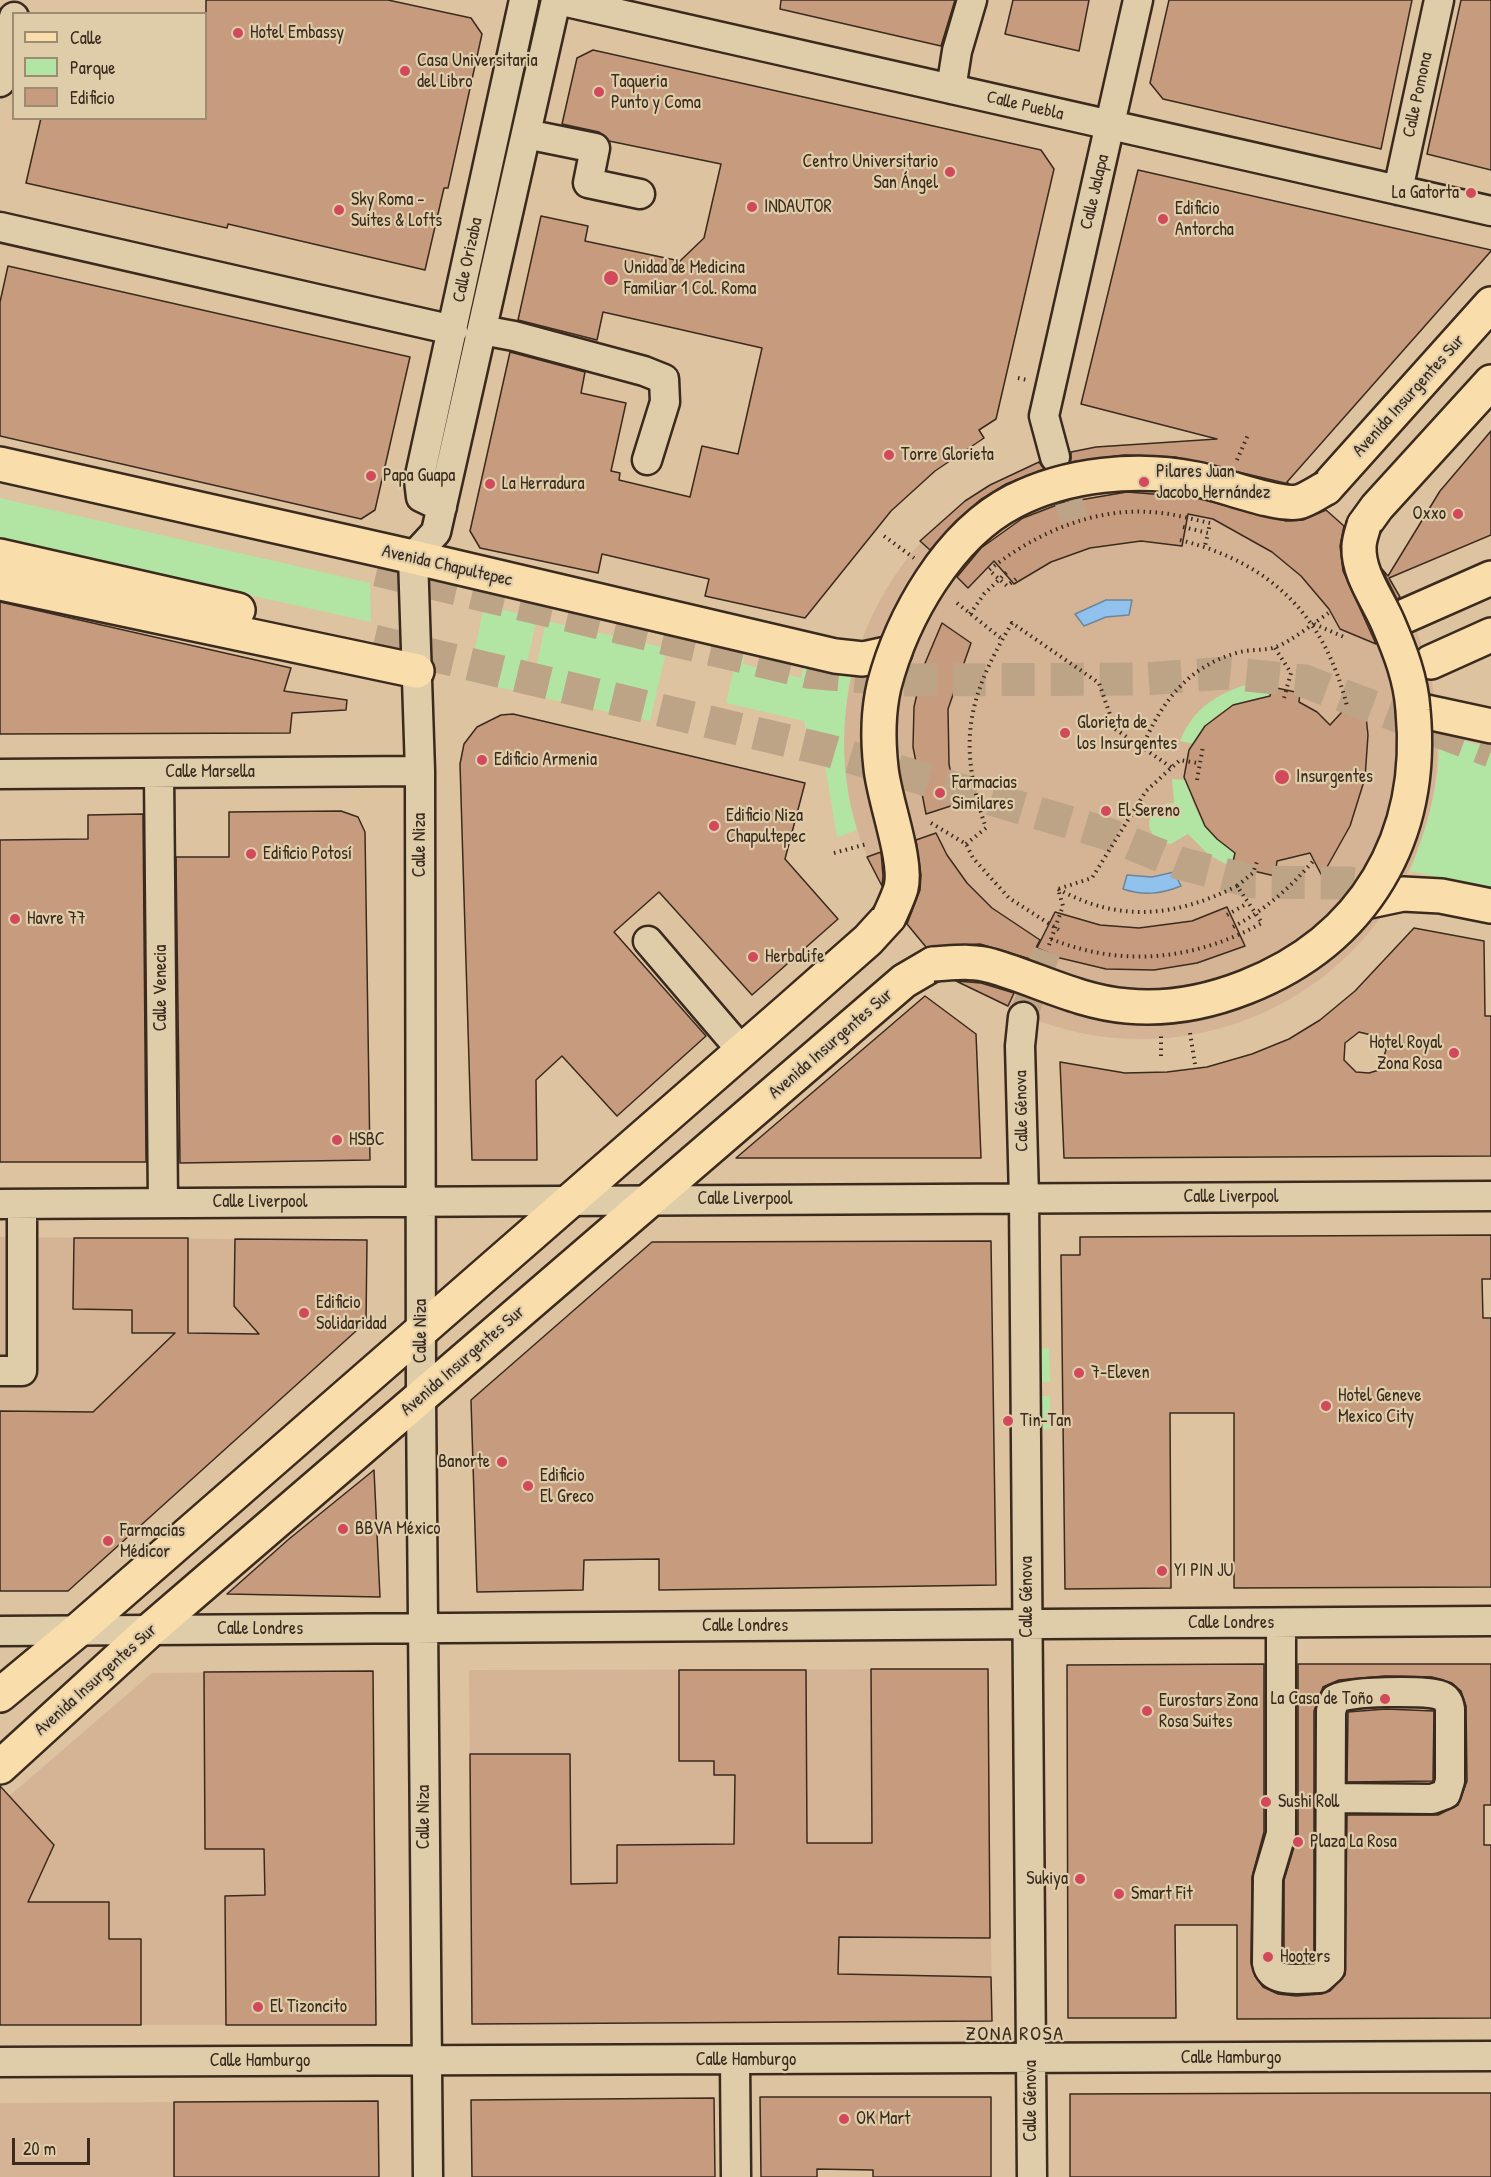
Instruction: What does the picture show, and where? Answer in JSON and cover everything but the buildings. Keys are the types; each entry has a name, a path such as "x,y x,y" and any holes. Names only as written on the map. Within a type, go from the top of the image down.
{"main road":[{"name":"Avenida Insurgentes Sur","path":"895,652 910,619 936,575 967,536 1004,506 1041,487 1091,478 1141,473 1195,478 1282,501 1299,502 1326,488 1491,304"},
{"path":"1365,902 1391,858 1406,814 1415,756 1429,712 1419,667 1400,618 1362,567 1359,547 1364,525 1377,507 1491,382"},
{"name":"Avenida Chapultepec","path":"0,464 414,557 835,656 863,658 895,652"},
{"name":"Avenida Chapultepec","path":"0,482 377,570"},
{"path":"0,556 374,641"},
{"path":"1400,618 1491,578"},
{"path":"0,583 417,670"},
{"path":"1419,667 1491,635"},
{"path":"0,1695 77,1631 742,1051 868,940 889,917 902,887 902,857 884,795 879,727 884,689 895,652"},
{"path":"1429,712 1491,726"},
{"path":"1365,902 1403,894 1441,896 1491,906"},
{"name":"Avenida Insurgentes Sur","path":"0,1767 150,1630 904,981 933,964 963,962 991,965 1073,996 1126,1006 1179,1006 1235,992 1309,955 1365,902"}],"street":[{"name":"Calle Orizaba","path":"439,520 421,497 419,480 524,0"},
{"name":"Calle Orizaba","path":"439,520 557,0"},
{"name":"Calle Puebla","path":"557,0 1491,211"},
{"path":"951,89 957,51 972,0"},
{"name":"Calle Jalapa","path":"1055,456 1044,416 1138,0"},
{"name":"Calle Pomona","path":"1398,190 1439,0"},
{"path":"0,82 12,25"},
{"path":"526,134 595,148 588,183 640,194"},
{"path":"0,226 453,330"},
{"path":"482,330 514,336 634,368 664,379 665,402 647,459"},
{"path":"414,557 439,520"},
{"name":"Calle Niza","path":"414,557 420,771 421,1398 428,2177"},
{"name":"Calle Marsella","path":"0,774 420,771"},
{"name":"Calle Venecia","path":"159,772 163,1203"},
{"path":"648,941 742,1051"},
{"name":"Calle Génova","path":"1023,1017 1020,1046 1024,1198 1032,2177"},
{"name":"Calle Liverpool","path":"11,1204 572,1199 1491,1196"},
{"path":"0,1371 22,1371 11,1204"},
{"name":"Calle Londres","path":"0,1631 1491,1621"},
{"path":"1281,1623 1281,1834 1268,1878 1267,1963 1268,1969 1277,1977 1320,1978 1330,1969 1331,1711 1335,1699 1344,1693 1436,1694 1446,1699 1450,1709 1450,1781 1446,1794 1432,1799 1331,1798"},
{"name":"Calle Hamburgo","path":"0,2062 1031,2060 1491,2056"},
{"path":"735,2060 736,2177"}],"path":[{"path":"1235,464 1248,435"},
{"path":"1016,579 1007,586 989,570 1009,554 1046,533 1074,522 1122,512 1152,512 1210,524 1205,546"},
{"path":"1183,527 1208,533"},
{"path":"884,536 917,560"},
{"path":"1180,540 1205,546 1252,567 1279,587 1312,624 1336,667 1347,706"},
{"path":"970,614 1009,570"},
{"path":"957,603 1002,639"},
{"path":"1142,748 1165,702 1193,674 1222,657 1256,648 1275,648 1330,612"},
{"path":"966,844 987,828 975,795 970,762 970,722 977,690 990,660 1012,623 1099,683 1114,729 1171,767"},
{"path":"1312,624 1344,637"},
{"path":"1275,648 1292,673 1284,698"},
{"path":"1197,780 1203,746"},
{"path":"1058,889 1092,878 1146,791 1171,767 1180,760 1198,764"},
{"path":"931,824 966,844 973,858 1003,892 1024,909 1057,929"},
{"path":"834,853 867,844"},
{"path":"1058,889 1092,905 1144,913 1170,911 1206,902 1237,886 1252,873 1258,859"},
{"path":"1233,927 1256,915 1294,884 1314,860"},
{"path":"1051,939 1100,954 1158,957 1196,951 1227,940 1262,923 1237,886"},
{"path":"1049,945 1057,929 1063,906 1058,889"},
{"path":"1227,915 1248,903"},
{"path":"1059,917 1064,919"},
{"path":"1190,1032 1195,1064"},
{"path":"1161,1037 1161,1056"}],"shaded area":[{"path":"1141,445 1199,451 1255,468 1306,495 1351,532 1388,577 1415,628 1432,684 1438,742 1432,800 1415,856 1388,907 1351,952 1306,989 1255,1016 1199,1033 1141,1039 1083,1033 1027,1016 976,989 931,952 894,907 867,856 850,800 844,742 850,684 867,628 894,577 931,532 976,495 1027,468 1083,451"},
{"path":"0,1237 367,1240 366,1322 67,1591 0,1591"},
{"path":"988,1669 992,2021 472,2024 469,1670"},
{"path":"373,1671 376,2025 0,2025 0,1804 152,1673"},
{"path":"378,2101 379,2177 0,2177 0,2103"}],"green space":[{"path":"0,498 370,583 371,622 0,540"},
{"path":"484,606 537,617 521,692 468,681"},
{"path":"546,621 667,648 650,721 530,695"},
{"path":"738,650 745,651 743,664 801,678 804,666 853,665 846,707 844,748 851,809 857,830 837,837 822,746 808,742 804,721 726,703"},
{"path":"1269,680 1269,696 1245,701 1225,710 1207,724 1194,744 1180,741 1187,727 1204,706 1228,692"},
{"path":"1439,735 1491,748 1491,888 1410,871 1432,804 1438,770"},
{"path":"1172,779 1188,780 1194,804 1205,824 1230,849 1241,855 1233,868 1209,855 1188,834 1171,844 1154,836 1150,830 1151,815 1156,809 1174,803"},
{"path":"1049,1348 1050,1382 1038,1382 1037,1349"},
{"path":"1038,1396 1050,1396 1051,1429 1039,1429"}],"water":[{"path":"1106,600 1132,600 1129,615 1106,617 1084,626 1075,614"},
{"path":"1174,872 1181,886 1174,889 1145,893 1123,889 1127,875 1152,877"}],"tunnel":[{"path":"1057,461 1074,520"},
{"path":"377,570 807,672 900,680 1146,679 1226,673 1304,681 1491,751"},
{"path":"374,641 830,751 1105,833 1179,863 1254,882 1347,883 1400,889"},
{"path":"1023,1017 1049,945"}],"place":[{"name":"Hotel Embassy","path":"238,33"},
{"name":"Casa Universitaria del Libro","path":"405,71"},
{"name":"Taqueria Punto y Coma","path":"599,92"},
{"name":"Centro Universitario San Ángel","path":"950,172"},
{"name":"La Gatorta","path":"1471,193"},
{"name":"INDAUTOR","path":"752,207"},
{"name":"Sky Roma - Suites & Lofts","path":"339,210"},
{"name":"Edificio Antorcha","path":"1163,219"},
{"name":"Unidad de Medicina Familiar 1 Col. Roma","path":"611,278"},
{"name":"Torre Glorieta","path":"889,455"},
{"name":"Papa Guapa","path":"371,476"},
{"name":"Pilares Juan Jacobo Hernández","path":"1144,482"},
{"name":"La Herradura","path":"490,484"},
{"name":"Oxxo","path":"1458,514"},
{"name":"Glorieta de los Insurgentes","path":"1065,733"},
{"name":"Edificio Armenia","path":"482,760"},
{"name":"Insurgentes","path":"1282,777"},
{"name":"Farmacias Similares","path":"940,793"},
{"name":"El Sereno","path":"1106,811"},
{"name":"Edificio Niza Chapultepec","path":"714,826"},
{"name":"Edificio Potosí","path":"251,854"},
{"name":"Havre 77","path":"15,919"},
{"name":"Herbalife","path":"753,957"},
{"name":"Hotel Royal Zona Rosa","path":"1454,1053"},
{"name":"HSBC","path":"337,1140"},
{"name":"Edificio Solidaridad","path":"304,1313"},
{"name":"7-Eleven","path":"1079,1373"},
{"name":"Hotel Geneve Mexico City","path":"1326,1406"},
{"name":"Tin-Tan","path":"1008,1421"},
{"name":"Banorte","path":"502,1462"},
{"name":"Edificio El Greco","path":"528,1486"},
{"name":"BBVA México","path":"343,1529"},
{"name":"Farmacias Médicor","path":"108,1541"},
{"name":"YI PIN JU","path":"1162,1571"},
{"name":"La Casa de Toño","path":"1385,1699"},
{"name":"Eurostars Zona Rosa Suites","path":"1147,1711"},
{"name":"Sushi Roll","path":"1266,1802"},
{"name":"Plaza La Rosa","path":"1298,1842"},
{"name":"Sukiya","path":"1080,1879"},
{"name":"Smart Fit","path":"1119,1894"},
{"name":"Hooters","path":"1268,1957"},
{"name":"El Tizoncito","path":"258,2007"},
{"name":"OK Mart","path":"844,2119"}],"district":[{"name":"ZONA ROSA","path":"1015,2035"}]}
